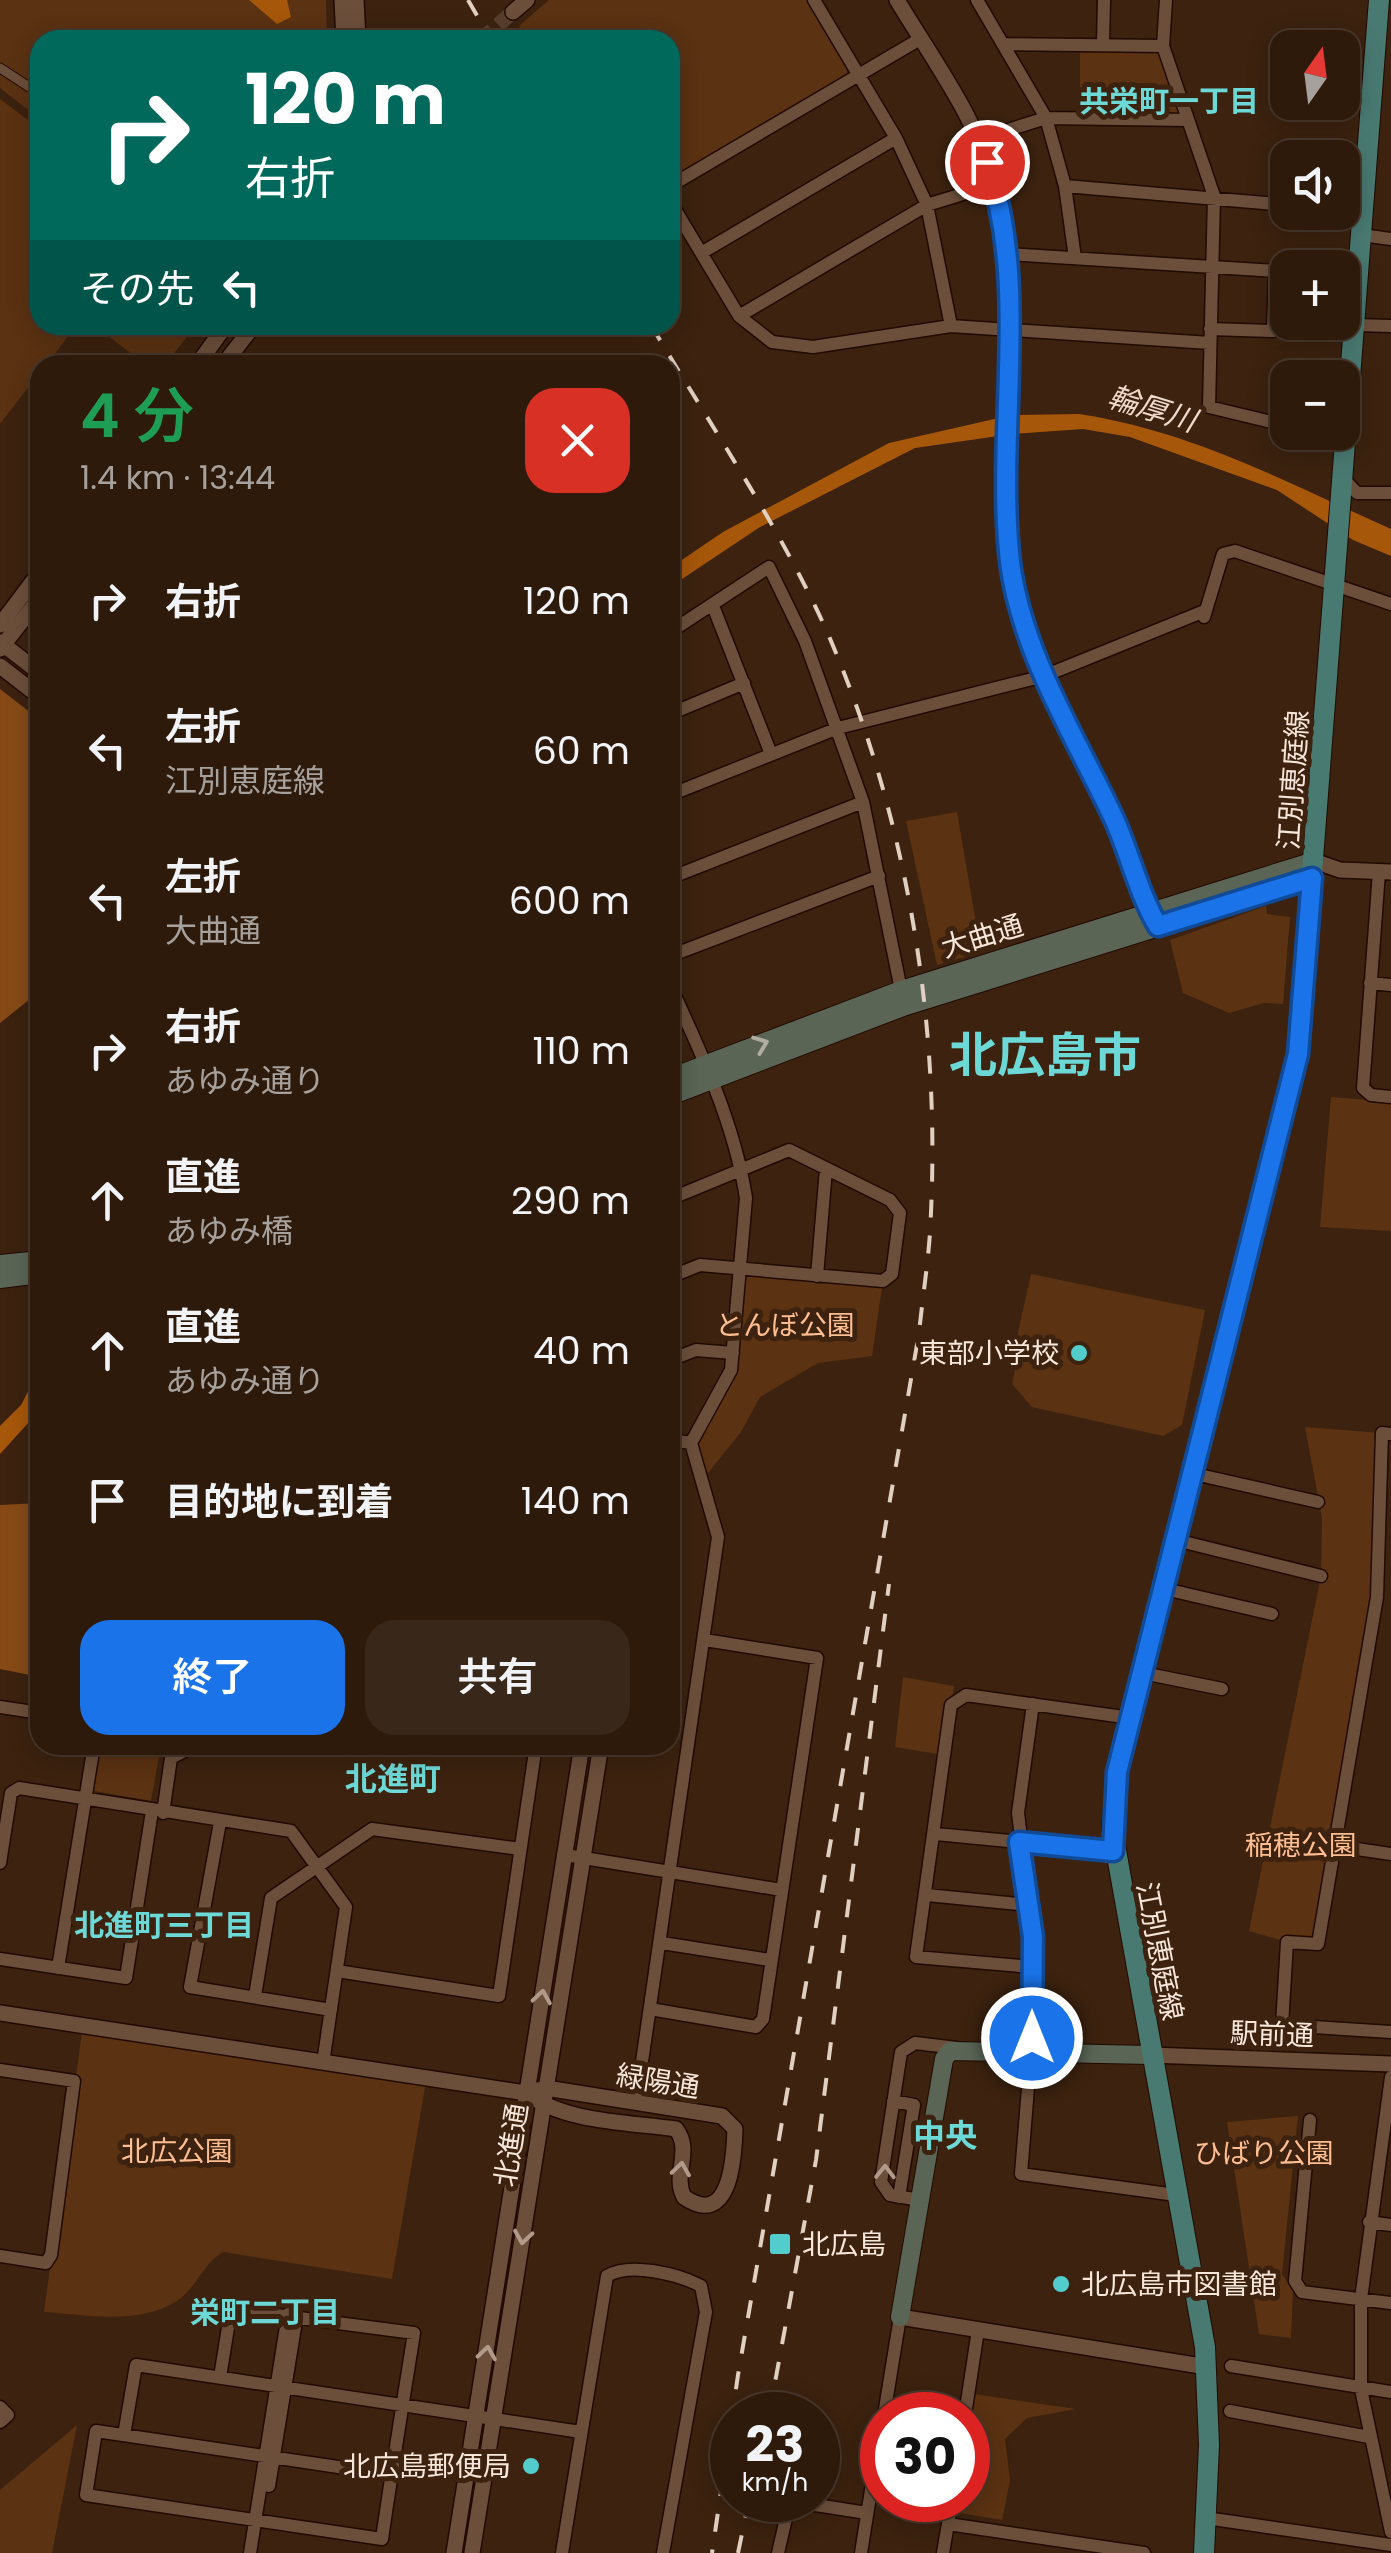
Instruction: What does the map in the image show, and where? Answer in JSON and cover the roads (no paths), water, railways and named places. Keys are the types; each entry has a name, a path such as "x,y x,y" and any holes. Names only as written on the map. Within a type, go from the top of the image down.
{"main road":[{"name":"江別恵庭線","path":"1360,181 1378,0"},
{"name":"江別恵庭線","path":"1204,2553 1207,2368 1113,1851 1117,1772 1298,1054 1345,450"},
{"name":"大曲通","path":"680,1077 708,1073 1154,920 1313,870"},
{"name":"大曲通","path":"680,1090 708,1073 901,990 1154,920"},
{"path":"0,1264 30,1261"},
{"path":"0,1280 30,1276"},
{"path":"900,2317 944,2059 960,2048 1151,2055"}],"street":[{"path":"342,0 344,30"},
{"path":"356,0 358,30"},
{"path":"514,12 527,0"},
{"path":"814,0 896,138 927,205 950,326"},
{"path":"897,0 979,139 995,184 1007,254 1006,456 1013,578 1032,650 1131,857 1154,920"},
{"path":"977,0 1046,118 1064,186 1075,258"},
{"path":"1102,44 1104,0"},
{"path":"1166,0 1163,46 1214,196 1210,407 1270,422"},
{"path":"680,180 920,38"},
{"path":"1003,44 1163,46"},
{"path":"0,68 30,88"},
{"path":"979,139 1046,118 1188,120"},
{"path":"702,252 896,138"},
{"path":"739,316 927,205 995,184"},
{"path":"1064,186 1270,203"},
{"path":"680,217 739,316 772,342 813,347 950,326 1210,336 1273,331 1275,271 1007,254"},
{"path":"1360,223 1391,239"},
{"path":"1360,325 1391,326"},
{"path":"231,355 246,335"},
{"path":"1343,482 1357,494 1391,493"},
{"path":"680,791 838,728 1044,676 1203,614 1223,554 1235,552 1391,604"},
{"path":"680,626 770,567 838,728 863,802 901,990"},
{"path":"0,625 30,585"},
{"path":"713,606 771,754"},
{"path":"30,610 1,646 30,665"},
{"path":"0,666 30,689"},
{"path":"680,710 744,684"},
{"path":"680,874 863,802"},
{"path":"1313,870 1385,872 1370,983 1363,1088 1371,1095 1391,1097"},
{"path":"680,952 880,876"},
{"path":"1370,983 1391,985"},
{"path":"636,2102 662,1944 718,1537 691,1443 731,1370 746,1198 742,1170 680,1008"},
{"path":"680,1195 788,1150 890,1200 900,1213 892,1274 883,1282 700,1264 680,1273"},
{"path":"817,1276 826,1169"},
{"path":"680,1356 696,1350 732,1353"},
{"path":"1391,1434 1382,1433 1384,1597 1318,1944 1286,1942 1282,2025 1391,2032"},
{"path":"680,1441 691,1443"},
{"path":"1195,1474 1318,1502"},
{"path":"1176,1540 1321,1576"},
{"path":"1165,1588 1272,1614"},
{"path":"650,2009 756,2026 763,2019 817,1658 706,1640"},
{"path":"1142,1672 1222,1690"},
{"path":"1032,1966 916,1957 951,1705 957,1697 1131,1718"},
{"path":"1033,1704 1018,1813 1032,1966 1032,2051 1021,2174 1176,2195"},
{"path":"0,1707 30,1712"},
{"path":"58,1968 92,1755"},
{"path":"0,1959 126,1978 157,1812 171,1758 177,1755"},
{"path":"337,1971 499,1996 534,1755"},
{"name":"北進通","path":"472,2553 546,2088 581,1755"},
{"name":"北進通","path":"454,2553 526,2093 573,1856 598,1755"},
{"path":"0,1863 11,1792 19,1788 291,1831 346,1907 323,2063"},
{"path":"220,1822 190,1987 331,2010"},
{"path":"254,1996 271,1898 372,1829 520,1849"},
{"path":"936,1834 1113,1851"},
{"path":"1337,1846 1391,1854"},
{"path":"573,1856 782,1890"},
{"path":"927,1895 1029,1905"},
{"path":"662,1944 770,1960"},
{"name":"緑陽通","path":"0,2013 526,2093 546,2088 722,2116 733,2124 735,2142 722,2200 701,2205 684,2197 678,2184 684,2147 676,2130 542,2106 526,2093"},
{"path":"920,2200 890,2194 881,2182 905,2046 915,2043 960,2048"},
{"name":"駅前通","path":"1151,2055 1391,2064"},
{"path":"0,2070 74,2081 51,2255 46,2263 0,2256"},
{"path":"1391,2077 1387,2145 1370,2222 1361,2298 1361,2389 1369,2437 1384,2472 1391,2532"},
{"path":"893,2102 914,2105 900,2197"},
{"path":"1310,2120 1295,2282 1302,2292 1391,2303"},
{"path":"1370,2222 1391,2224"},
{"path":"562,2553 607,2276 621,2268 701,2286 706,2312 663,2553"},
{"path":"220,2377 231,2309 414,2333 403,2403 392,2475 382,2539 86,2495 96,2432 392,2475"},
{"path":"259,2553 260,2520 293,2315"},
{"path":"887,2392 900,2317 1207,2368"},
{"path":"969,2392 978,2330"},
{"path":"124,2435 136,2365 281,2383 581,2432"},
{"path":"1231,2366 1391,2392"},
{"path":"0,2407 8,2415 0,2422"},
{"path":"1230,2411 1369,2437"},
{"path":"778,2553 790,2501 860,2512"},
{"path":"1206,2518 1391,2545"},
{"path":"250,2553 260,2520"},
{"path":"861,2553 866,2522"},
{"path":"943,2553 948,2524 1144,2553"}],"tunnel":[{"path":"492,30 513,12"}],"railway":[{"path":"468,0 485,30"},
{"path":"657,335 669,355"},
{"path":"680,372 789,555 828,634 855,703 878,773 912,917 930,1065 932,1139 930,1227 919,1333 738,2375 712,2553"},
{"path":"773,2392 816,2160 889,1584"},
{"path":"738,2553 744,2522"}],"place":[{"name":"東部小学校","path":"1079,1353"},
{"name":"北広島","path":"780,2244"},
{"name":"北広島市図書館","path":"1061,2284"},
{"name":"北広島郵便局","path":"531,2466"}],"district":[{"name":"共栄町一丁目","path":"1169,102"},
{"name":"北広島市","path":"1045,1055"},
{"name":"北進町","path":"393,1779"},
{"name":"北進町三丁目","path":"164,1926"},
{"name":"中央","path":"945,2136"},
{"name":"栄町二丁目","path":"265,2313"}],"water label":[{"name":"輪厚川","path":"1152,409"}],"park label":[{"name":"とんぼ公園","path":"785,1325"},
{"name":"稲穂公園","path":"1301,1845"},
{"name":"北広公園","path":"177,2151"},
{"name":"ひばり公園","path":"1264,2153"}]}
